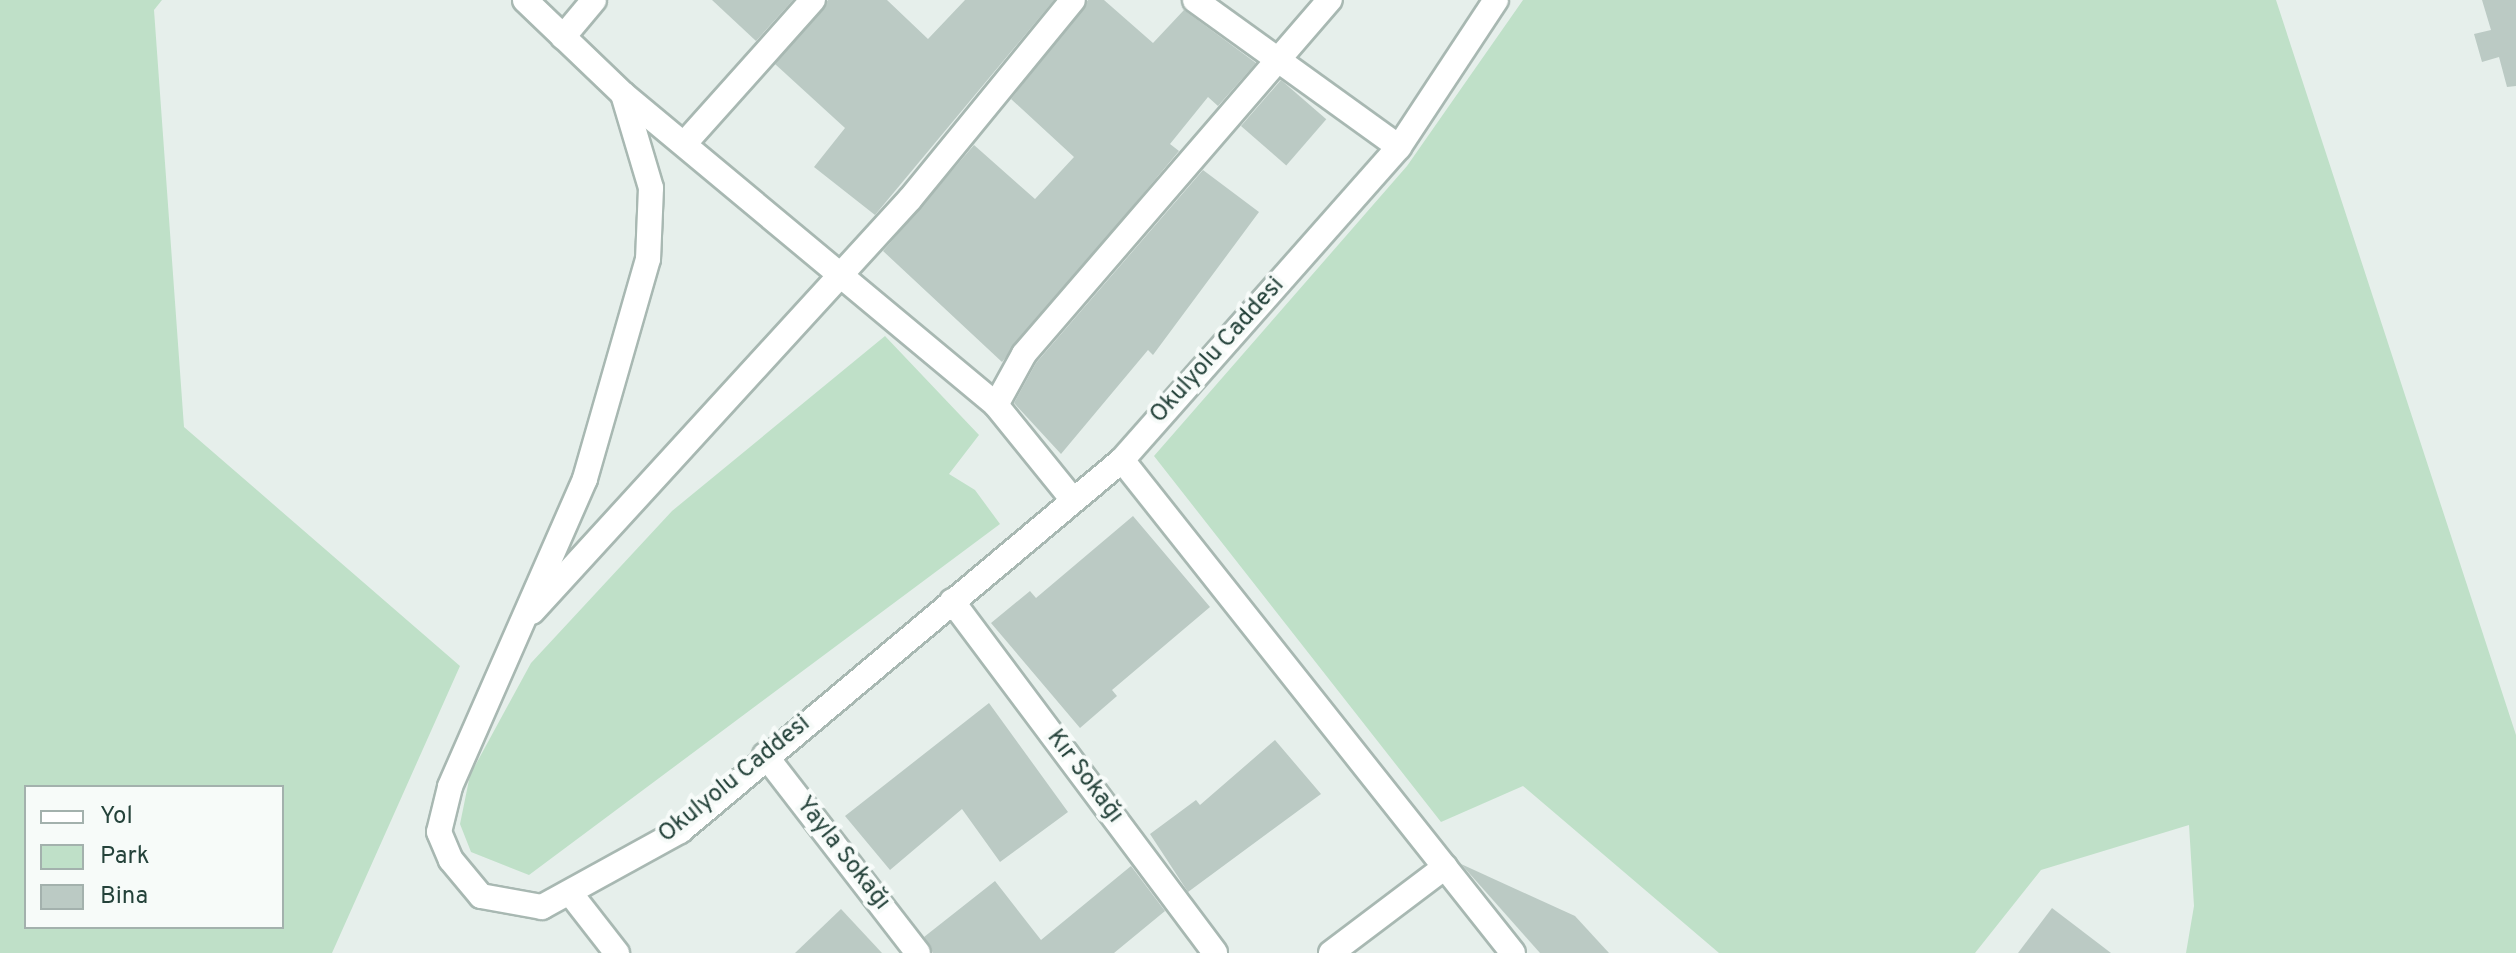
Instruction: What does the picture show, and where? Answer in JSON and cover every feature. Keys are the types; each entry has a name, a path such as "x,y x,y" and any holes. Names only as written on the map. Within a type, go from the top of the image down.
{"street":[{"name":"Okulyolu Caddesi","path":"525,0 623,94 651,188 648,259 585,479 532,612 450,787 439,832 451,860 481,896 542,907 571,894 680,831 765,755 1122,460 1399,147 1496,0"},
{"path":"563,37 594,0"},
{"path":"685,143 813,0"},
{"path":"532,612 837,277 1073,0"},
{"path":"1195,0 1399,147"},
{"path":"996,405 1024,354 1283,63 1330,0"},
{"path":"623,94 685,143 837,277 996,405 1073,500"},
{"path":"1122,460 1513,953"},
{"name":"Kır Sokağı","path":"952,601 1215,953"},
{"name":"Yayla Sokağı","path":"765,755 918,953"},
{"path":"1331,953 1445,867"},
{"path":"571,894 617,953"}],"green space":[{"path":"0,0 162,0 154,10 184,427 460,666 332,953 0,953"},
{"path":"1523,0 2276,0 2516,735 2516,953 2186,953 2194,906 2189,825 2041,870 1975,953 1719,953 1523,786 1441,822 1154,456 1407,166"},
{"path":"885,336 979,435 949,474 975,490 1000,524 529,875 471,852 460,824 470,775 531,663 672,511"}],"building":[{"path":"712,0 793,0 756,41"},
{"path":"828,0 887,0 928,39 965,0 1054,0 875,215 814,167 845,128 775,64"},
{"path":"1088,0 1104,0 1153,43 1184,10 1256,63 1218,106 1208,97 1170,144 1179,151 1002,362 883,251 974,145 1035,199 1074,157 1011,99"},
{"path":"2482,0 2516,0 2516,86 2507,87 2499,57 2482,62 2474,34 2491,30"},
{"path":"1281,80 1326,119 1286,165 1241,126"},
{"path":"1203,170 1259,212 1153,355 1148,350 1061,454 1014,403 1036,363"},
{"path":"1133,516 1210,607 1112,690 1117,696 1080,728 991,623 1030,591 1036,598"},
{"path":"989,703 1068,812 1000,862 962,809 890,870 845,816"},
{"path":"1275,740 1321,794 1188,892 1150,834 1196,800 1200,805"},
{"path":"1461,864 1575,916 1609,953 1540,953"},
{"path":"1131,866 1165,911 1114,953 933,953 924,937 995,881 1041,940"},
{"path":"2052,908 2111,953 2018,953"},
{"path":"841,909 882,953 795,953"}]}
